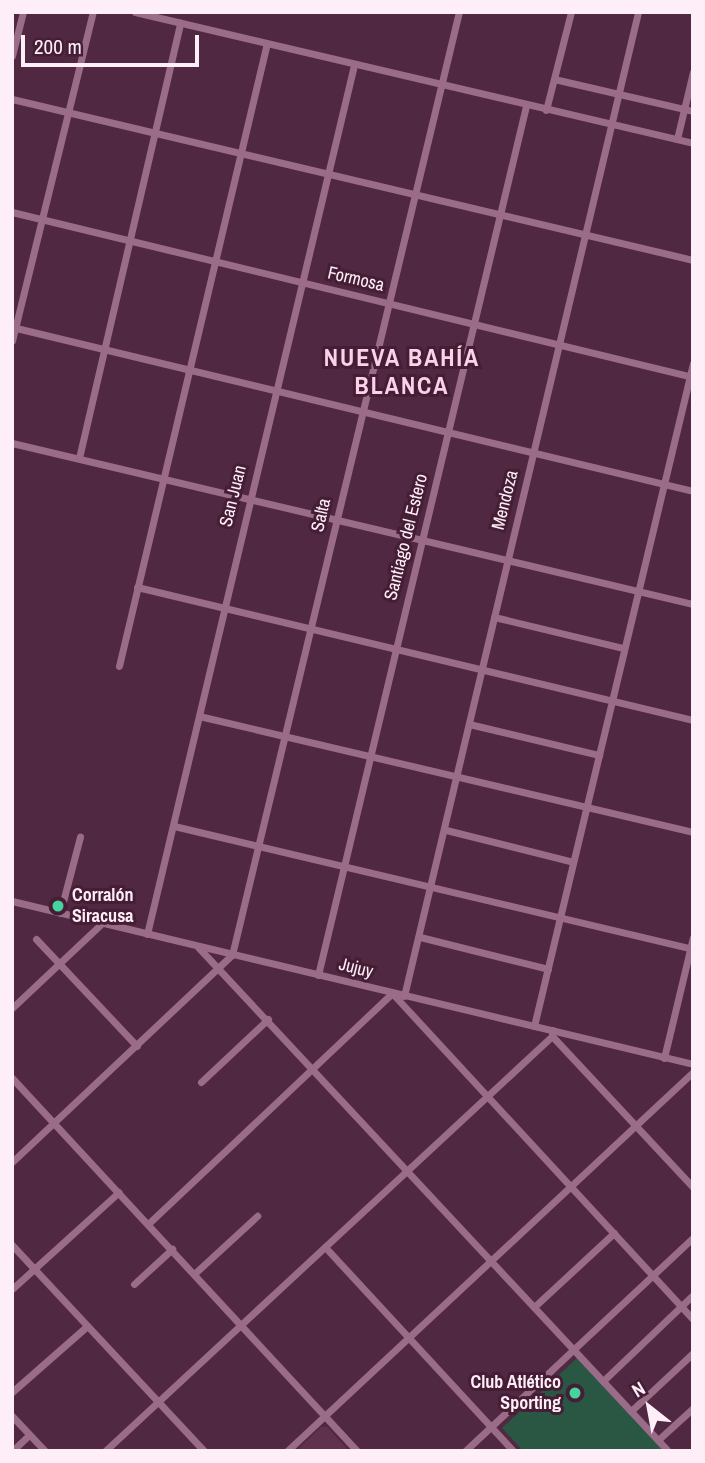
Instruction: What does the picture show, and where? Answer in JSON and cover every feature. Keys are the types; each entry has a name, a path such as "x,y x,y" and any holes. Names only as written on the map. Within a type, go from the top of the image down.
{"street":[{"path":"12,56 23,12"},
{"path":"12,341 93,12"},
{"path":"135,12 354,65 442,83 526,106 693,143"},
{"name":"Salta","path":"232,955 459,12"},
{"path":"546,110 571,12"},
{"name":"Mendoza","path":"404,996 459,776 480,671 638,12"},
{"path":"79,458 127,241 180,23"},
{"path":"119,666 267,43"},
{"name":"San Juan","path":"147,934 174,826 222,607 354,65"},
{"path":"677,139 693,72"},
{"path":"554,79 693,111"},
{"path":"12,99 70,110 413,195 693,260"},
{"name":"Santiago del Estero","path":"318,975 526,106"},
{"name":"Formosa","path":"12,212 691,377"},
{"path":"14,328 693,491"},
{"path":"534,1026 693,363"},
{"path":"12,443 506,562 693,604"},
{"path":"137,587 693,720"},
{"path":"494,617 624,648"},
{"path":"199,716 693,832"},
{"path":"469,724 599,755"},
{"path":"174,826 260,844 691,949"},
{"path":"446,830 573,862"},
{"path":"60,914 80,837"},
{"name":"Jujuy","path":"12,901 100,925 693,1064"},
{"path":"12,1008 100,925"},
{"path":"420,937 548,969"},
{"path":"664,1058 693,937"},
{"path":"36,939 137,1046"},
{"path":"198,946 268,1018 668,1451"},
{"path":"12,1162 232,955"},
{"path":"148,1224 391,993 693,1319"},
{"path":"201,1082 268,1018"},
{"path":"105,1451 552,1033 693,1188"},
{"path":"287,1451 693,1072"},
{"path":"12,1078 357,1451"},
{"path":"12,1289 118,1192"},
{"path":"194,1274 257,1216"},
{"path":"534,1307 614,1233"},
{"path":"465,1451 693,1238"},
{"path":"12,1245 204,1451"},
{"path":"325,1247 513,1451"},
{"path":"134,1283 172,1249"},
{"path":"603,1381 693,1295"},
{"path":"12,1392 87,1326"},
{"path":"631,1410 693,1353"},
{"path":"658,1440 693,1408"},
{"path":"12,1416 45,1451"},
{"path":"12,1451 29,1435"}],"shaded area":[{"path":"321,1427 327,1427 349,1451 296,1451"}],"green space":[{"name":"Club Atlético Sporting","path":"577,1358 664,1451 523,1451 502,1428"}],"place":[{"name":"Corralón Siracusa","path":"58,906"},
{"name":"Club Atlético Sporting","path":"575,1393"}],"district":[{"name":"NUEVA BAHÍA BLANCA","path":"402,372"}]}
